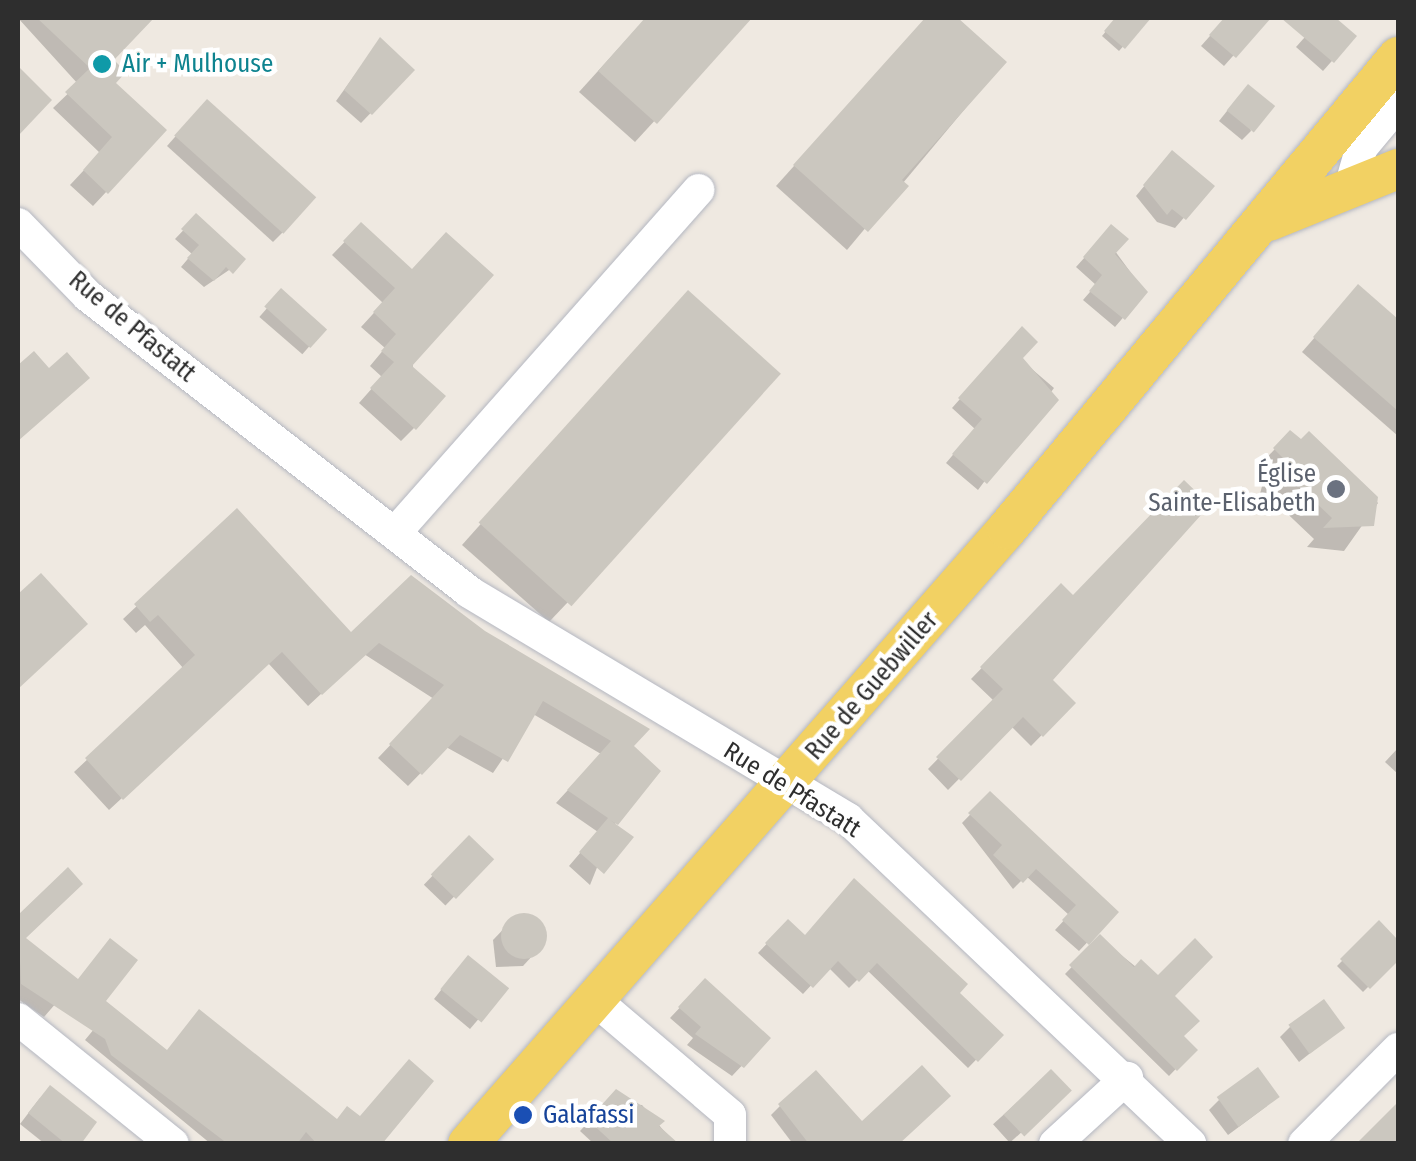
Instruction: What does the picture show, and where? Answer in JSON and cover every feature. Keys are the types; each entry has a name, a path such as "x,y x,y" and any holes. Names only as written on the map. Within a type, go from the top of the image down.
{"main road":[{"name":"Rue de Guebwiller","path":"468,1144 788,783 1269,221 1283,189 1398,57"},
{"name":"Rue de Guebwiller","path":"1269,221 1352,182 1398,169"}],"street":[{"path":"1352,182 1362,147 1398,104"},
{"path":"395,533 698,190"},
{"name":"Rue de Pfastatt","path":"18,224 88,296 503,616 848,819 1127,1078 1190,1144"},
{"path":"595,1000 730,1115 730,1144"},
{"path":"18,1019 174,1144"},
{"path":"1304,1144 1398,1049"},
{"path":"1055,1144 1127,1078"}],"building":[{"path":"37,18 154,18 114,60 126,72 116,83 167,130 108,194 83,170 112,137 65,92 90,68"},
{"path":"645,18 752,18 657,124 598,71"},
{"path":"925,18 958,18 1007,62 902,180 909,186 868,232 793,165"},
{"path":"1115,18 1151,18 1125,49 1104,31"},
{"path":"1224,18 1271,18 1236,58 1209,35"},
{"path":"1281,18 1336,18 1357,36 1334,63"},
{"path":"380,37 415,70 372,115 344,90"},
{"path":"18,66 52,100 18,136"},
{"path":"1248,84 1275,106 1254,132 1227,110"},
{"path":"207,99 316,197 283,234 174,135"},
{"path":"1172,150 1215,186 1186,220 1172,209 1167,215 1143,185"},
{"path":"196,213 246,259 233,274 226,267 214,281 187,258 199,245 181,229"},
{"path":"361,222 412,269 446,232 494,275 412,366 446,396 416,430 370,388 394,362 381,351 396,334 373,312 395,288 343,241"},
{"path":"1111,224 1129,239 1115,254 1148,292 1125,320 1089,291 1102,275 1083,257"},
{"path":"1358,284 1398,319 1398,411 1313,337"},
{"path":"281,288 327,329 310,348 264,307"},
{"path":"688,290 781,374 571,606 479,523"},
{"path":"1022,326 1038,342 1023,358 1059,400 987,484 952,454 982,419 958,398"},
{"path":"34,351 49,368 67,352 90,378 18,441 18,365"},
{"name":"Église Sainte-Elisabeth","path":"1290,430 1301,439 1309,431 1378,497 1374,526 1323,528 1332,518 1294,482 1276,482 1283,458 1273,448"},
{"path":"1184,480 1210,505 1053,680 1076,703 1043,737 1023,717 961,781 936,757 1003,689 980,667 1061,583 1073,595"},
{"path":"237,508 351,632 411,575 485,631 650,729 634,746 661,771 618,825 610,820 634,837 604,874 579,852 608,818 567,790 611,741 543,701 508,762 460,735 422,775 389,744 444,685 379,643 322,695 282,652 123,800 85,758 195,655 158,615 150,622 134,604"},
{"path":"41,573 88,624 18,689 18,594"},
{"path":"990,791 1119,912 1089,945 1062,920 1076,905 1036,869 1023,883 993,855 1002,845 968,813"},
{"path":"469,835 494,859 456,899 431,875"},
{"path":"68,867 83,884 26,938 78,979 110,938 138,960 106,1001 167,1050 199,1009 337,1119 347,1106 360,1116 409,1059 434,1081 382,1144 317,1144 306,1132 297,1144 228,1144 111,1055 105,1039 21,984 18,915"},
{"path":"854,878 968,984 960,993 1004,1035 978,1062 877,963 859,982 838,961 813,988 765,943 788,919 805,935"},
{"path":"524,913 540,920 547,936 540,952 524,959 508,952 501,936 508,920"},
{"path":"1379,920 1398,940 1398,961 1370,989 1340,959"},
{"path":"1100,934 1134,967 1141,959 1158,975 1195,938 1213,957 1175,996 1200,1021 1184,1036 1198,1050 1177,1071 1069,965"},
{"path":"468,955 509,988 481,1023 440,989"},
{"path":"705,978 771,1038 744,1068 695,1034 701,1027 678,1007"},
{"path":"1324,999 1345,1028 1310,1054 1288,1025"},
{"path":"922,1065 951,1096 899,1144 809,1144 778,1104 816,1070 862,1121"},
{"path":"1258,1067 1280,1097 1238,1127 1217,1097"},
{"path":"1051,1069 1072,1091 1024,1136 1004,1115"},
{"path":"50,1085 97,1122 81,1144 66,1144 28,1113"},
{"path":"616,1089 665,1121 659,1126 679,1144 614,1144 588,1120"},
{"path":"1398,1102 1398,1144 1356,1144"}],"place":[{"name":"Air + Mulhouse","path":"102,64"},
{"name":"Église Sainte-Elisabeth","path":"1336,489"},
{"name":"Galafassi","path":"523,1115"}]}
